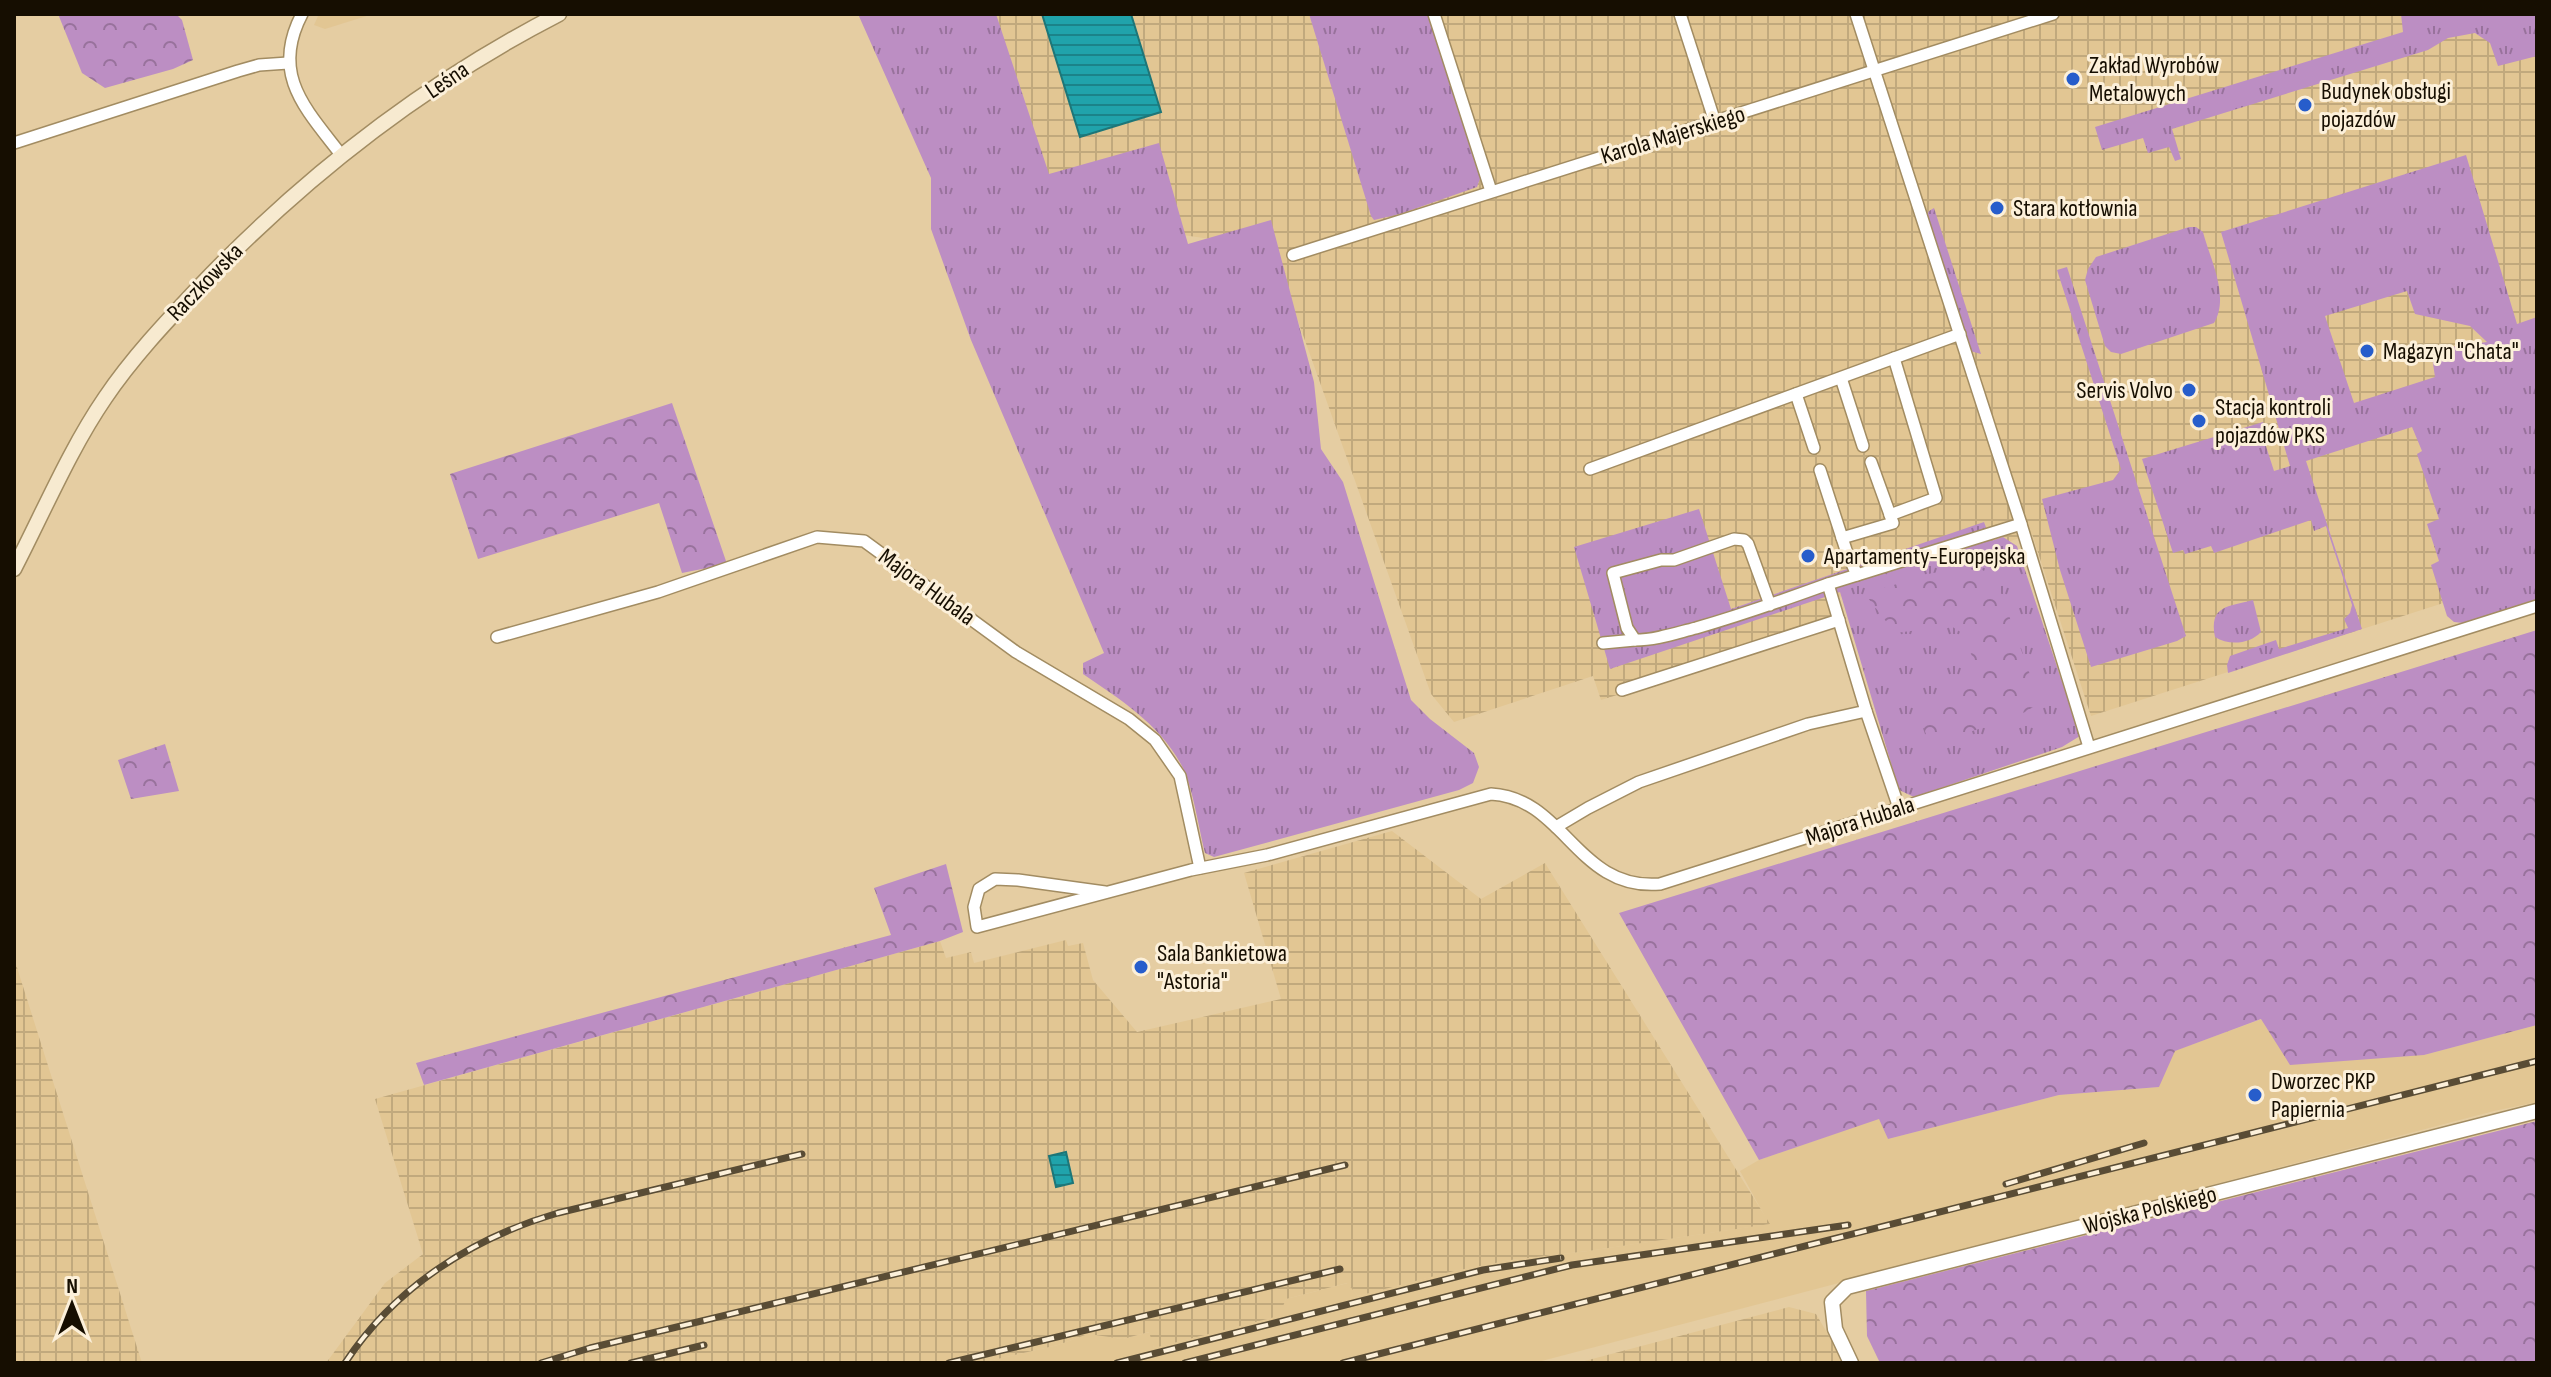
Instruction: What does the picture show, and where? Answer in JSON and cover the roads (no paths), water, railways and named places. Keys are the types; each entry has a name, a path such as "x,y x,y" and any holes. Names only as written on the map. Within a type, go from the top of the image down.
{"main road":[{"name":"Leśna","path":"342,156 437,86 559,14"},
{"name":"Raczkowska","path":"14,569 82,437 127,368 218,268 342,156"}],"street":[{"path":"302,14 292,38 288,63 293,86 342,156"},
{"path":"1434,14 1491,191"},
{"path":"1680,14 1715,122"},
{"path":"1856,14 2021,524 2089,747"},
{"name":"Karola Majerskiego","path":"1293,255 2053,14"},
{"path":"14,143 249,68 288,63"},
{"path":"1590,469 1960,334"},
{"path":"1890,515 1936,498 1894,358"},
{"path":"1841,378 1863,446"},
{"path":"1796,394 1814,448"},
{"path":"1842,538 1893,523 1871,462"},
{"path":"1820,470 1857,575"},
{"path":"1603,643 1650,640 1770,605 2021,524"},
{"name":"Majora Hubala","path":"497,637 658,592 817,537 864,541 1016,652 1129,719 1155,740 1180,776 1200,868"},
{"path":"1635,640 1627,628 1613,573 1661,560 1674,560 1734,539 1744,540 1748,544 1770,605"},
{"path":"1828,584 1899,808"},
{"name":"Majora Hubala","path":"1105,892 995,879 979,889 974,907 977,927 1200,868 1267,855 1491,794 1521,800 1556,827 1594,864 1630,884 1676,880 2537,606"},
{"path":"1622,690 1839,620"},
{"path":"1556,827 1639,782 1808,724 1866,711"},
{"name":"Wojska Polskiego","path":"1851,1363 1835,1329 1832,1302 1847,1287 2537,1111"}],"water":[{"path":"1042,14 1131,14 1161,112 1080,137"},
{"path":"1066,1152 1073,1183 1056,1187 1049,1156"}],"railway":[{"path":"1343,1363 2537,1061"},
{"path":"2006,1184 2144,1143"},
{"path":"345,1363 387,1311 412,1289 466,1251 495,1236 558,1213 802,1154"},
{"path":"541,1363 590,1348 1345,1165"},
{"path":"1185,1363 1572,1265 1848,1225"},
{"path":"1117,1363 1483,1270 1561,1258"},
{"path":"949,1363 1340,1269"},
{"path":"631,1363 704,1345"}],"place":[{"name":"Zakład Wyrobów Metalowych","path":"2073,79"},
{"name":"Budynek obsługi pojazdów","path":"2305,105"},
{"name":"Stara kotłownia","path":"1997,208"},
{"name":"Magazyn \"Chata\"","path":"2367,351"},
{"name":"Servis Volvo","path":"2189,390"},
{"name":"Stacja kontroli pojazdów PKS","path":"2199,421"},
{"name":"Apartamenty-Europejska","path":"1808,556"},
{"name":"Sala Bankietowa \"Astoria\"","path":"1141,967"},
{"name":"Dworzec PKP Papiernia","path":"2255,1095"}]}
